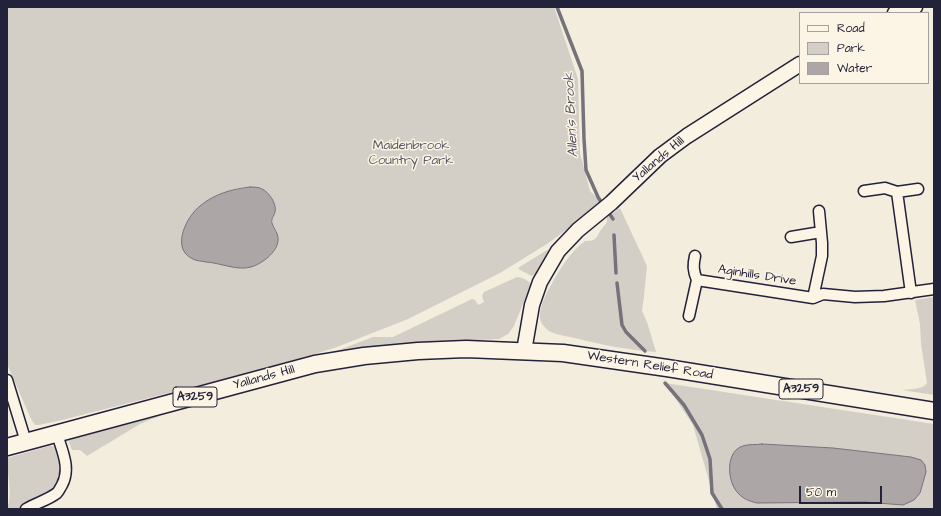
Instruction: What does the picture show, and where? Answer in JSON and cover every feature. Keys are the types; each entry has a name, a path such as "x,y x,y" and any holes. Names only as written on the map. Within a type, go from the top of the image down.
{"main road":[{"name":"Western Relief Road","path":"364,356 418,351 466,349 564,353 934,410"},
{"name":"Yallands Hill","path":"26,442 315,364 364,356"},
{"name":"A3259","path":"7,447 26,442"}],"street":[{"path":"898,12 915,7"},
{"name":"Yallands Hill","path":"524,351 532,305 540,282 558,251 578,230 605,208 660,156 687,136 799,65"},
{"path":"864,191 885,188 897,192 918,189"},
{"path":"897,192 911,293"},
{"name":"Aginhills Drive","path":"813,298 822,256 818,211"},
{"path":"791,237 821,232"},
{"path":"689,316 697,280 693,268 695,256"},
{"name":"Aginhills Drive","path":"697,280 813,298 823,294 854,297 890,296 934,289"},
{"path":"7,380 26,442"},
{"path":"26,509 58,492 64,481 66,472 64,455 57,434"}],"green space":[{"name":"Maidenbrook Country Park","path":"7,7 554,7 578,79 580,153 590,191 601,202 547,244 500,273 408,319 337,347 228,378 62,420 35,425 7,364","holes":["250,187 262,189 275,212 272,222 277,233 213,262 206,262 183,248 182,235 199,207 217,195 239,188"]},
{"path":"620,208 647,266 642,311 656,352 615,347 558,334 548,330 540,320 544,300 553,281 565,262 574,250 585,241 595,239 607,222 607,217"},
{"path":"547,250 551,251 536,274 532,276 518,268"},
{"path":"517,277 528,281 531,284 514,326 508,334 499,339 416,343 336,351 373,337 393,337 472,299 475,300 478,305 484,302 482,296 484,292"},
{"path":"934,297 934,395 902,390 919,388 927,383 921,344 920,324 915,300"},
{"path":"665,383 934,424 934,509 717,509 693,425","holes":["762,444 833,448 911,457 903,505 865,502 767,502"]},
{"path":"162,415 140,424 87,456 80,450 72,450 68,440"},
{"path":"53,446 58,450 63,466 60,479 53,491 19,509 7,509 10,490 7,458"}],"water":[{"path":"250,187 259,188 265,191 275,205 275,212 272,222 278,241 272,253 264,260 251,267 240,268 196,260 185,253 182,247 183,232 190,217 195,211 205,202 217,195"},
{"path":"762,444 833,448 911,457 921,460 925,465 926,472 920,493 914,500 903,505 865,502 757,503 746,500 734,488 730,475 730,467 733,454 737,449 745,445"}],"waterway":[{"name":"Allen's Brook","path":"557,7 582,71 586,170 603,205"},
{"name":"Allen's Brook","path":"607,210 613,219"},
{"name":"Allen's Brook","path":"614,235 616,273"},
{"name":"Allen's Brook","path":"617,283 622,325 626,332 645,351"},
{"name":"Allen's Brook","path":"665,383 684,405 702,435 710,459 712,493 722,509"}]}
